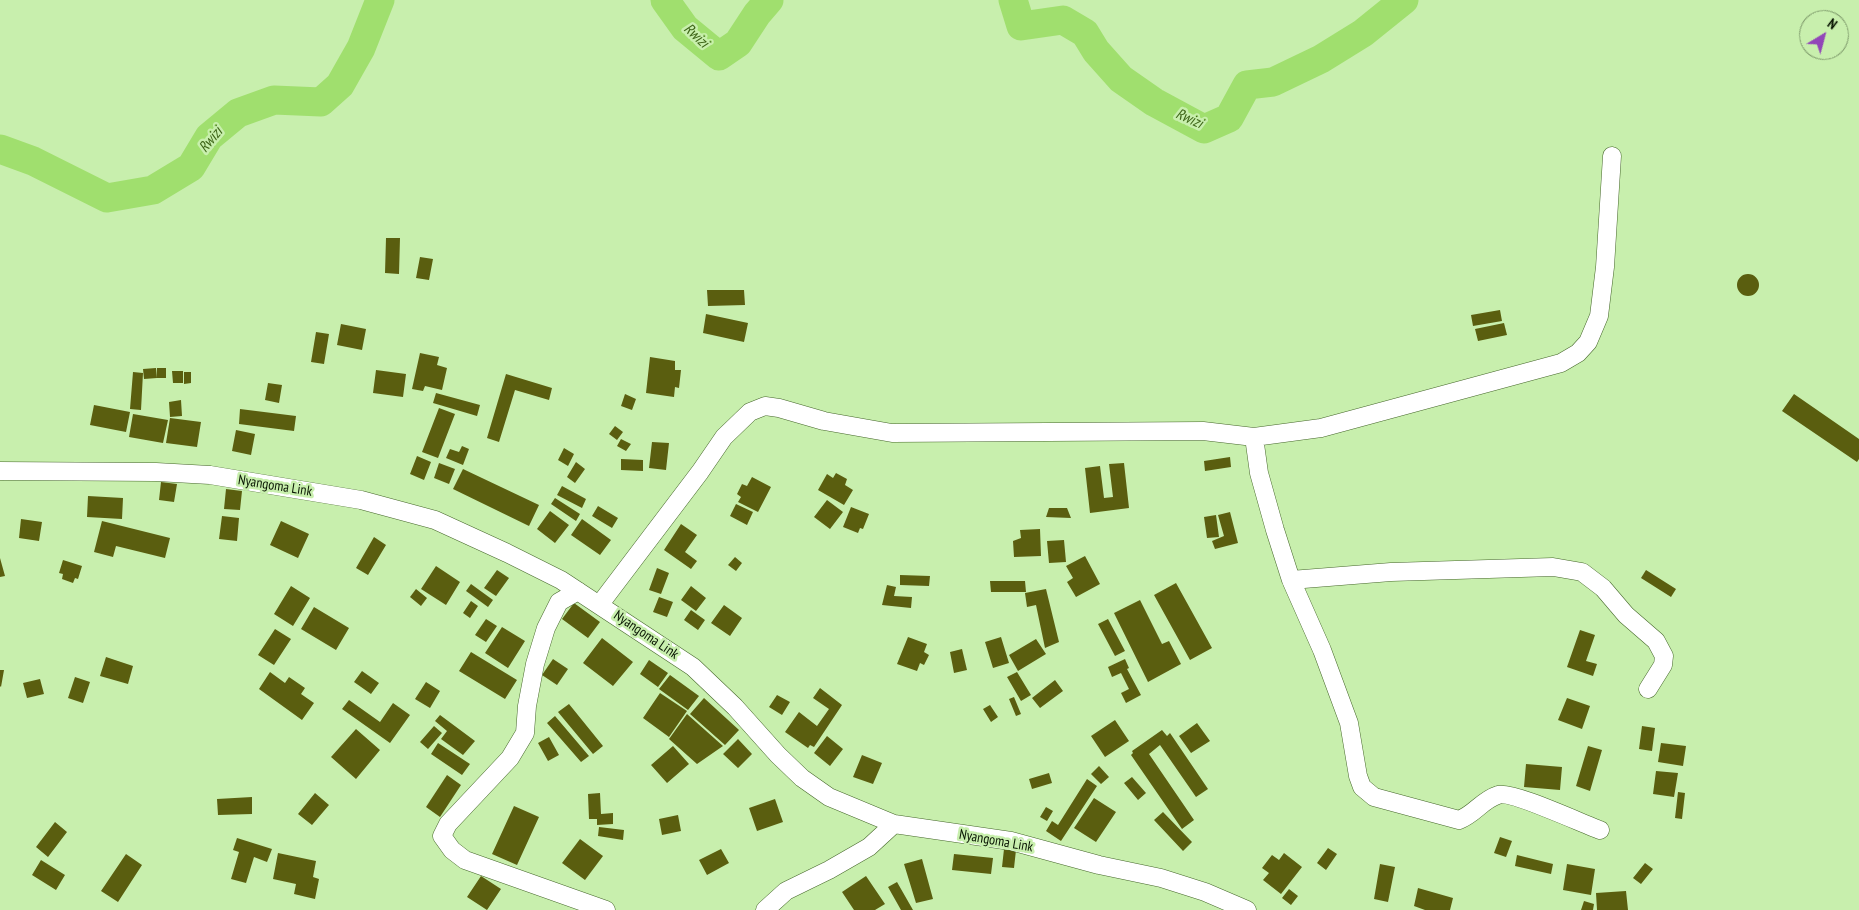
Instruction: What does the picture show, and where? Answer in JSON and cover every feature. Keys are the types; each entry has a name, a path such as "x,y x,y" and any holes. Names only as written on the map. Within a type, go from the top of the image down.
{"street":[{"path":"600,604 700,472 724,436 750,412 765,406 779,408 824,421 892,433 1202,431 1254,437 1321,428 1560,362 1578,353 1588,342 1599,316 1605,267 1612,156"},
{"path":"1254,437 1259,473 1291,580 1322,650 1349,723 1358,776 1362,787 1374,797 1459,820 1469,816 1489,799 1500,794 1517,797 1600,830"},
{"name":"Nyangoma Link","path":"0,471 90,471 210,475 361,500 435,520 507,552 562,580 693,667 735,707 778,755 802,778 829,797 894,824 1011,840 1099,865 1161,878 1205,892 1247,910"},
{"path":"1291,580 1391,572 1553,567 1582,572 1602,588 1626,615 1656,641 1664,656 1663,665 1648,689"},
{"path":"578,591 560,602 546,628 535,664 527,706 525,734 510,758 448,824 442,836 452,850 465,860 606,910"},
{"path":"765,910 786,891 829,870 869,847 894,824"}],"building":[{"path":"386,238 400,238 399,274 385,273"},
{"path":"420,257 433,259 429,280 416,278"},
{"path":"1748,274 1758,281 1759,285 1752,295 1748,296 1738,289 1737,285 1744,275"},
{"path":"707,290 744,290 745,305 708,306"},
{"path":"1500,310 1502,321 1473,326 1471,315"},
{"path":"706,314 748,323 744,342 703,333"},
{"path":"1504,323 1507,335 1478,341 1475,329"},
{"path":"341,324 366,329 362,350 337,345"},
{"path":"316,332 329,334 324,364 311,362"},
{"path":"420,353 439,357 437,365 447,368 442,390 425,386 423,391 412,389"},
{"path":"650,357 675,361 675,370 681,370 679,388 675,387 674,397 646,393"},
{"path":"156,368 157,378 144,379 143,369"},
{"path":"157,368 166,368 166,378 157,378"},
{"path":"376,370 406,374 403,397 373,393"},
{"path":"172,371 183,371 183,383 173,383"},
{"path":"133,372 143,373 141,410 130,409"},
{"path":"184,372 191,372 191,383 184,384"},
{"path":"506,374 552,388 549,400 515,390 499,442 487,438"},
{"path":"268,383 282,385 279,403 265,400"},
{"path":"436,393 480,405 477,416 433,403"},
{"path":"625,394 636,399 632,410 621,406"},
{"path":"1794,394 1859,439 1859,459 1857,462 1782,411"},
{"path":"181,400 182,416 170,417 169,402"},
{"path":"94,405 130,412 126,432 90,425"},
{"path":"439,408 455,414 438,458 422,452"},
{"path":"240,409 296,416 294,431 239,424"},
{"path":"133,414 168,420 163,443 129,437"},
{"path":"170,418 201,422 197,447 166,443"},
{"path":"615,426 623,432 617,440 609,434"},
{"path":"236,430 255,434 251,455 232,451"},
{"path":"621,439 631,444 626,451 617,446"},
{"path":"652,442 669,443 666,470 649,468"},
{"path":"462,446 469,449 463,465 446,458 450,449 459,452"},
{"path":"564,448 574,454 568,466 558,460"},
{"path":"417,456 431,462 424,480 410,474"},
{"path":"1230,457 1231,467 1205,471 1204,461"},
{"path":"621,459 643,460 643,471 621,470"},
{"path":"576,462 585,469 575,483 567,477"},
{"path":"439,463 455,469 449,484 434,478"},
{"path":"1124,463 1129,508 1090,513 1085,468 1100,466 1104,498 1113,497 1109,464"},
{"path":"463,469 539,505 529,526 453,489"},
{"path":"836,473 847,479 845,485 853,490 844,505 818,490 827,474 833,478"},
{"path":"752,477 771,487 758,512 738,502 741,497 737,494 742,484 747,486"},
{"path":"161,482 177,484 174,502 159,500"},
{"path":"562,486 586,499 582,508 557,495"},
{"path":"226,489 242,491 240,510 224,509"},
{"path":"88,496 123,498 122,519 87,517"},
{"path":"555,498 580,514 576,521 551,504"},
{"path":"827,500 843,512 830,529 814,517"},
{"path":"736,504 753,512 747,525 730,516"},
{"path":"598,506 618,518 612,528 592,516"},
{"path":"851,507 869,514 863,529 860,528 858,533 843,527"},
{"path":"1049,508 1067,508 1071,518 1046,517"},
{"path":"550,511 569,525 555,543 537,529"},
{"path":"1230,512 1238,543 1215,549 1212,541 1224,536 1218,515"},
{"path":"1216,515 1219,537 1207,538 1204,517"},
{"path":"222,516 239,518 237,541 219,539"},
{"path":"21,519 42,522 39,541 19,538"},
{"path":"582,519 611,540 600,555 571,535"},
{"path":"102,521 170,538 165,558 116,546 113,557 94,552"},
{"path":"281,521 309,534 298,558 270,545"},
{"path":"681,524 697,535 685,552 697,561 691,569 664,550"},
{"path":"1040,529 1041,556 1014,557 1013,541 1021,538 1020,530"},
{"path":"374,537 386,545 368,575 356,568"},
{"path":"1064,540 1066,562 1049,563 1047,541"},
{"path":"1085,556 1100,584 1076,597 1067,582 1073,578 1066,566"},
{"path":"735,557 742,563 736,571 728,565"},
{"path":"0,558 5,576 0,577"},
{"path":"63,560 82,566 78,579 75,578 73,583 62,579 63,574 59,573"},
{"path":"436,566 460,582 446,605 421,589"},
{"path":"657,568 669,573 661,594 649,590"},
{"path":"497,570 509,578 496,596 484,588"},
{"path":"1646,570 1676,589 1671,597 1641,578"},
{"path":"900,575 930,576 929,586 900,585"},
{"path":"990,581 1025,581 1026,592 991,592"},
{"path":"1176,583 1212,648 1190,660 1154,595"},
{"path":"471,584 493,600 488,607 466,591"},
{"path":"887,585 896,587 894,596 912,597 911,608 882,605"},
{"path":"291,586 310,598 293,626 274,614"},
{"path":"691,586 706,598 696,611 681,600"},
{"path":"416,589 427,598 421,606 410,597"},
{"path":"1046,589 1059,642 1045,648 1036,605 1027,607 1025,593"},
{"path":"659,597 673,602 667,617 653,612"},
{"path":"1140,600 1162,644 1169,641 1181,664 1148,682 1114,613"},
{"path":"471,601 478,606 470,618 463,613"},
{"path":"574,603 600,622 588,638 562,619"},
{"path":"724,605 742,618 730,636 711,623"},
{"path":"314,607 349,628 336,650 301,629"},
{"path":"691,610 705,620 698,630 684,620"},
{"path":"486,619 497,626 486,642 475,635"},
{"path":"1108,619 1125,651 1115,656 1098,624"},
{"path":"502,627 525,641 508,668 485,653"},
{"path":"275,629 291,639 274,665 258,655"},
{"path":"1580,630 1595,635 1586,661 1597,664 1593,676 1567,667"},
{"path":"908,637 927,644 924,652 929,655 924,665 920,663 917,671 897,664"},
{"path":"1001,637 1009,663 993,668 985,642"},
{"path":"602,638 633,662 613,686 583,663"},
{"path":"1036,639 1046,654 1018,671 1009,655"},
{"path":"962,649 967,670 954,673 950,652"},
{"path":"471,652 517,680 505,699 459,671"},
{"path":"106,657 133,666 128,684 100,676"},
{"path":"553,659 568,669 557,685 542,675"},
{"path":"1125,659 1129,668 1127,669 1141,695 1126,703 1121,693 1129,689 1121,673 1112,677 1108,667"},
{"path":"649,660 668,673 658,687 640,674"},
{"path":"0,670 4,670 1,687 0,686"},
{"path":"362,671 379,683 371,694 354,682"},
{"path":"270,672 285,683 289,677 305,688 301,694 314,703 302,720 259,689"},
{"path":"1017,672 1031,695 1021,701 1007,677"},
{"path":"670,675 699,696 688,710 659,689"},
{"path":"75,677 90,682 83,703 68,698"},
{"path":"40,679 44,694 27,698 23,683"},
{"path":"1055,680 1063,691 1040,708 1032,698"},
{"path":"426,682 440,691 430,708 415,699"},
{"path":"820,688 842,705 814,747 810,745 808,748 785,732 799,712 817,726 829,709 813,698"},
{"path":"660,693 687,711 669,737 643,718"},
{"path":"777,695 790,702 782,715 769,707"},
{"path":"1014,697 1021,714 1016,716 1009,699"},
{"path":"704,698 739,730 725,745 690,714"},
{"path":"1567,698 1590,706 1582,729 1558,720"},
{"path":"349,700 380,722 393,703 410,715 390,743 342,709"},
{"path":"569,704 603,746 593,754 558,712"},
{"path":"990,705 998,717 991,722 983,709"},
{"path":"687,714 723,746 697,764 669,739"},
{"path":"440,715 475,741 463,755 441,739 447,731 435,721"},
{"path":"555,716 589,756 581,762 547,723"},
{"path":"1115,720 1129,741 1105,757 1091,736"},
{"path":"1197,723 1210,741 1191,753 1179,736"},
{"path":"434,726 442,733 428,749 420,742"},
{"path":"1642,726 1655,728 1652,751 1639,749"},
{"path":"356,729 380,750 356,779 331,757"},
{"path":"1162,730 1167,736 1170,733 1208,789 1196,797 1160,745 1149,754 1194,820 1182,829 1131,755 1132,751"},
{"path":"827,736 843,749 830,766 814,753"},
{"path":"549,737 559,755 548,761 538,743"},
{"path":"738,739 752,754 738,768 723,754"},
{"path":"438,743 470,764 462,775 431,754"},
{"path":"1661,743 1686,746 1683,766 1658,762"},
{"path":"673,746 689,764 667,783 651,765"},
{"path":"1588,746 1602,750 1590,791 1576,786"},
{"path":"862,755 882,763 873,784 853,777"},
{"path":"1526,764 1562,767 1560,790 1524,787"},
{"path":"1099,766 1109,777 1101,784 1091,774"},
{"path":"1656,771 1678,773 1674,797 1653,794"},
{"path":"1049,773 1052,783 1032,789 1029,779"},
{"path":"447,775 461,785 440,817 426,807"},
{"path":"1132,777 1146,793 1138,800 1124,783"},
{"path":"1087,779 1097,786 1061,841 1046,831 1052,821 1058,825"},
{"path":"1678,792 1685,793 1682,819 1675,818"},
{"path":"315,793 329,805 312,825 298,814"},
{"path":"600,793 601,814 613,813 613,824 597,825 597,819 589,819 588,794"},
{"path":"252,797 252,814 218,815 217,799"},
{"path":"1094,798 1116,812 1096,842 1074,828"},
{"path":"775,799 783,822 757,831 749,808"},
{"path":"514,806 539,817 517,865 492,854"},
{"path":"1046,807 1053,811 1047,821 1040,817"},
{"path":"1163,812 1192,842 1183,851 1154,820"},
{"path":"678,815 681,831 662,835 659,819"},
{"path":"55,822 67,832 48,857 36,847"},
{"path":"599,827 624,830 623,840 598,836"},
{"path":"1500,837 1512,841 1506,857 1494,853"},
{"path":"237,838 272,849 267,862 254,857 246,883 231,879 239,852 233,850"},
{"path":"580,839 603,856 585,880 562,863"},
{"path":"1328,848 1337,854 1326,870 1317,863"},
{"path":"721,849 729,863 707,875 699,860"},
{"path":"1004,849 1016,850 1014,868 1002,867"},
{"path":"278,853 316,861 313,877 319,879 315,899 294,894 296,884 273,879"},
{"path":"1284,853 1302,867 1281,894 1263,880 1269,873 1262,868 1272,855 1279,860"},
{"path":"126,854 142,865 118,902 101,891"},
{"path":"954,854 993,858 991,874 952,870"},
{"path":"1517,855 1553,864 1551,874 1515,866"},
{"path":"922,859 933,899 916,903 904,864"},
{"path":"41,860 65,875 56,890 32,875"},
{"path":"1645,863 1653,869 1641,884 1633,878"},
{"path":"1380,864 1395,867 1388,902 1374,899"},
{"path":"1567,864 1595,869 1591,895 1563,890"},
{"path":"481,876 501,889 487,910 467,897"},
{"path":"866,876 885,904 875,910 854,910 842,892"},
{"path":"897,882 913,910 901,910 888,887"},
{"path":"1418,888 1453,898 1450,910 1425,910 1414,906"},
{"path":"1289,889 1298,896 1291,905 1282,898"},
{"path":"1626,891 1628,910 1597,910 1596,893"},
{"path":"1584,901 1594,904 1593,910 1581,910"}],"waterway":[{"name":"Rwizi","path":"0,149 33,161 107,198 153,190 191,167 209,137 238,113 274,100 321,102 340,85 361,48 380,0"},
{"name":"Rwizi","path":"665,0 685,28 719,56 738,43 757,14 769,0"},
{"name":"Rwizi","path":"1013,0 1021,26 1063,20 1085,33 1096,51 1121,79 1154,102 1204,129 1229,118 1247,85 1273,82 1321,59 1363,33 1404,0"}]}
